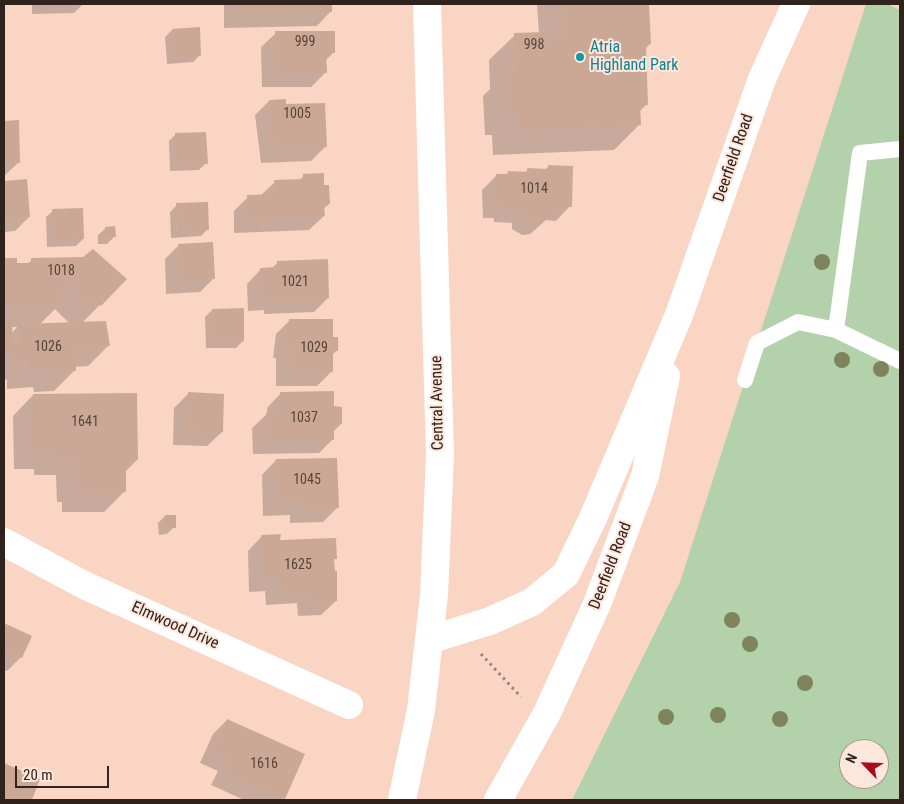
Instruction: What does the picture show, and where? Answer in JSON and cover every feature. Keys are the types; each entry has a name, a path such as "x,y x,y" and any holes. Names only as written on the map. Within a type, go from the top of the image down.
{"street":[{"name":"Central Avenue","path":"402,800 421,710 434,595 440,455 427,4"},
{"name":"Deerfield Road","path":"429,640 490,621 532,602 566,574 593,518 679,315 762,79 796,4"},
{"name":"Deerfield Road","path":"498,800 548,713 597,604 642,486 679,315"},
{"name":"Elmwood Drive","path":"4,542 84,585 349,705"}],"lane":[{"path":"836,330 860,153 900,149"},
{"path":"745,380 757,343 798,322 836,330 900,361"}],"path":[{"path":"479,649 484,658 527,702"}],"green space":[{"path":"866,4 887,4 900,10 900,800 572,800 680,582"}],"building":[{"path":"238,4 332,4 332,12 238,14"},
{"name":"Atria Highland Park","path":"564,4 649,4 651,44 646,45 648,105 640,105 641,125 518,130 517,110 510,110 508,69 515,69 514,33 547,32 548,42 565,41"},
{"path":"200,27 201,56 173,57 172,29"},
{"path":"275,31 335,31 335,53 326,53 327,73 276,74"},
{"path":"286,99 286,104 325,103 327,147 274,149 269,100"},
{"path":"19,120 20,163 4,163 4,121"},
{"path":"206,132 208,164 176,165 175,133"},
{"path":"548,165 573,166 572,207 553,206 553,215 550,218 537,221 525,214 525,209 507,208 507,204 496,204 496,174 508,174 508,171 528,172 527,168 548,169"},
{"path":"324,173 324,185 329,185 330,204 324,204 325,216 248,220 247,195 275,194 274,180 303,179 303,174"},
{"path":"27,179 30,217 4,219 4,181"},
{"path":"208,202 209,230 178,231 176,203"},
{"path":"83,208 84,239 54,240 52,209"},
{"path":"115,226 116,237 105,237 105,227"},
{"path":"213,242 215,279 180,280 178,244"},
{"path":"93,249 127,279 101,306 97,302 92,305 76,289 79,286 74,283 62,283 62,304 49,305 49,307 7,308 7,306 4,306 4,258 17,258 17,263 31,263 31,258 83,257"},
{"path":"328,259 329,298 278,300 278,297 262,298 260,268 277,267 277,261"},
{"path":"244,308 244,341 212,342 212,309"},
{"path":"289,319 333,319 333,337 338,337 338,351 333,351 333,372 290,372 290,344 286,344 286,334 289,334"},
{"path":"106,321 110,346 75,348 76,371 53,372 53,367 27,369 27,360 14,360 14,352 4,352 4,323 12,322 13,342 19,341 19,324"},
{"path":"334,391 334,406 342,407 342,424 334,424 334,440 266,441 266,413 280,413 280,392"},
{"path":"188,392 224,394 223,432 186,431"},
{"path":"137,393 138,460 126,460 126,492 82,492 82,482 77,482 76,455 54,455 54,449 33,449 33,394"},
{"path":"337,458 339,508 304,509 304,501 277,502 276,459"},
{"path":"165,515 176,515 176,528 165,528"},
{"path":"281,534 280,540 336,538 337,559 334,559 335,571 337,571 337,601 311,602 311,590 279,591 279,578 263,578 261,535"},
{"path":"4,623 32,636 22,658 4,650"},
{"path":"227,719 305,754 285,799 225,771 231,756 213,749"},
{"path":"4,763 40,779 32,800 4,800"}],"place":[{"name":"Atria Highland Park","path":"580,57"}]}
